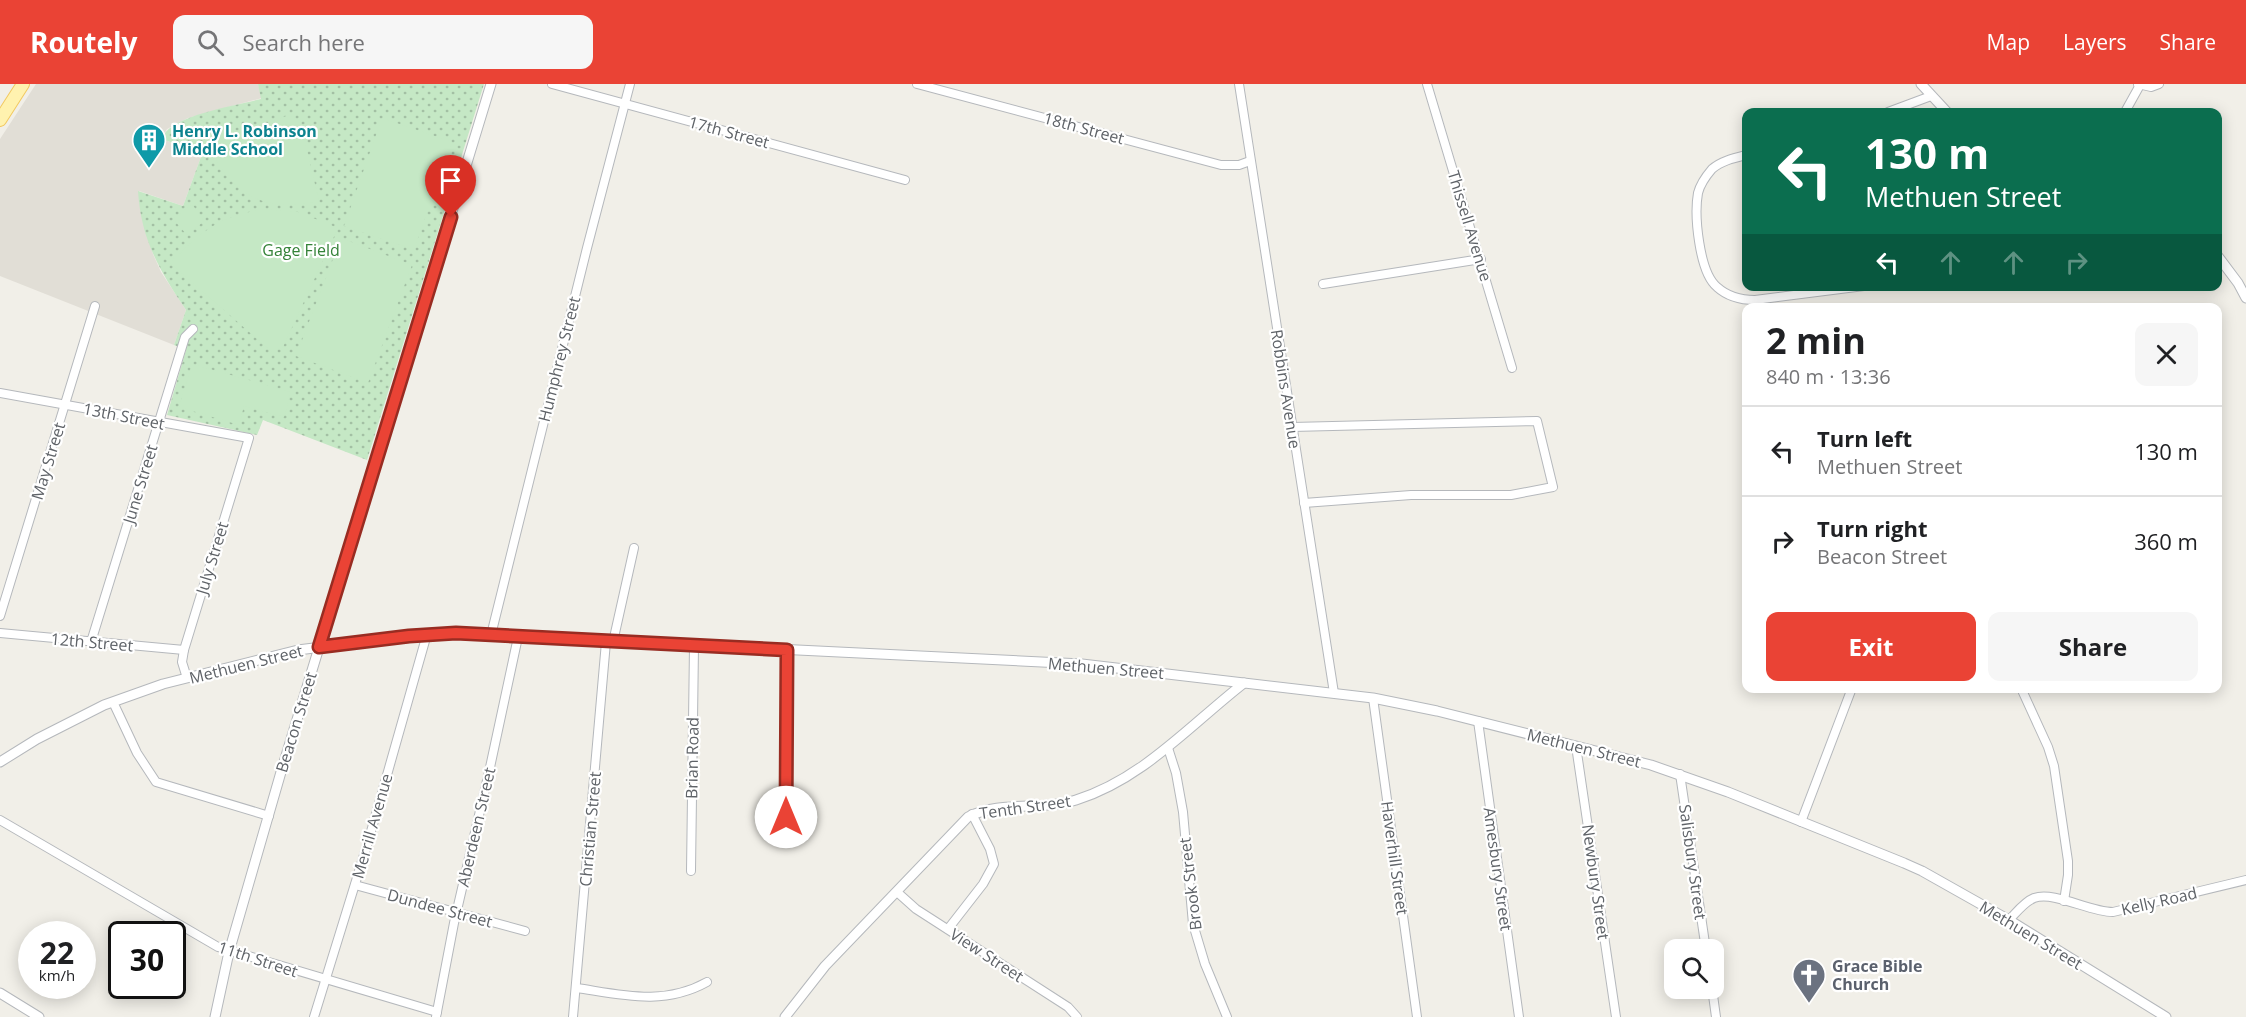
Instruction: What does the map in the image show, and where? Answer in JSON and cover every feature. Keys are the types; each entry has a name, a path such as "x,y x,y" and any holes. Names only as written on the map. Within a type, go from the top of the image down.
{"main road":[{"path":"0,120 23,84"}],"street":[{"name":"Beacon Street","path":"215,1017 229,952 319,647 492,84"},
{"name":"17th Street","path":"552,84 906,180"},
{"name":"Humphrey Street","path":"491,635 630,84"},
{"name":"18th Street","path":"917,84 1221,165 1239,165 1251,161"},
{"name":"Robbins Avenue","path":"1239,84 1334,693"},
{"name":"Thissell Avenue","path":"1427,84 1512,368"},
{"path":"1921,84 1943,108"},
{"path":"2127,108 2139,85 2151,87 2159,84"},
{"path":"1899,108 1931,96"},
{"path":"1742,156 1724,161 1713,168 1698,191 1697,207 1703,263 1708,276 1716,286 1741,300 1825,291"},
{"path":"1323,284 1481,260"},
{"path":"2222,262 2246,298"},
{"name":"May Street","path":"0,616 95,306"},
{"name":"June Street","path":"91,642 185,337 194,329"},
{"name":"13th Street","path":"0,393 249,438"},
{"path":"1292,427 1537,421 1553,487 1511,495 1411,495 1304,503"},
{"name":"July Street","path":"188,678 182,662 184,650 249,438"},
{"name":"Christian Street","path":"573,1017 610,642 633,548"},
{"name":"12th Street","path":"0,633 184,650"},
{"name":"Methuen Street","path":"0,762 37,739 113,702 188,678 298,650 427,634 456,633 1082,664 1334,693 1373,698 1478,721 1680,774 1922,871 2008,920 2166,1017"},
{"name":"Merrill Avenue","path":"314,1017 355,885 427,634"},
{"name":"Aberdeen Street","path":"436,1014 456,912 518,637"},
{"name":"Brian Road","path":"691,871 694,646"},
{"path":"786,817 787,650"},
{"name":"Tenth Street","path":"785,1017 825,966 953,831 972,814 988,809 1049,805 1076,800 1118,783 1150,763 1244,683"},
{"path":"1801,822 1849,693"},
{"path":"2023,693 2054,766 2068,861 2064,901"},
{"name":"Haverhill Street","path":"1373,698 1418,1017"},
{"path":"113,702 137,753 156,782 269,816"},
{"name":"Amesbury Street","path":"1478,721 1519,1017"},
{"name":"Newbury Street","path":"1576,746 1616,1017"},
{"name":"Brook Street","path":"1168,748 1176,773 1183,812 1193,924 1205,964 1227,1017"},
{"name":"Salisbury Street","path":"1680,774 1704,939"},
{"path":"948,929 983,884 994,862 972,814"},
{"name":"11th Street","path":"0,820 229,952 436,1014"},
{"name":"Kelly Road","path":"2008,920 2034,898 2051,898 2097,911 2113,912 2246,880"},
{"name":"Dundee Street","path":"355,885 525,931"},
{"name":"View Street","path":"897,892 916,909 1058,1000 1073,1011 1077,1017"},
{"path":"577,988 637,996 670,996 689,991 707,982"},
{"path":"0,993 39,1017"},
{"path":"1714,999 1716,1017"}],"shaded area":[{"path":"36,84 258,84 262,98 188,118 167,129 164,135 165,140 202,154 183,206 139,191 142,216 153,254 161,272 186,310 174,345 0,276 0,139"}],"green space":[{"name":"Gage Field","path":"258,84 484,84 367,460 263,420 257,435 167,415 186,350 174,345 186,310 153,254 143,225 138,191 183,206 202,154 165,140 164,135 170,128 193,116 261,99"},
{"path":"289,115 300,121 319,201 283,205 252,196 239,188 227,176 217,162 209,144"},
{"path":"382,118 452,142 414,250 344,226"},
{"path":"192,204 204,221 187,235 173,219"},
{"path":"264,209 298,212 338,228 283,347 272,352 170,263 211,227 234,216"},
{"path":"341,238 412,265 368,383 296,356"},
{"path":"192,364 291,392 284,417 244,406 239,425 179,407"}],"place":[{"name":"Henry L. Robinson Middle School","path":"149,169"},
{"name":"Grace Bible Church","path":"1809,1004"}],"route":[{"path":"451,217 319,647 456,633 787,650 786,817"}]}
